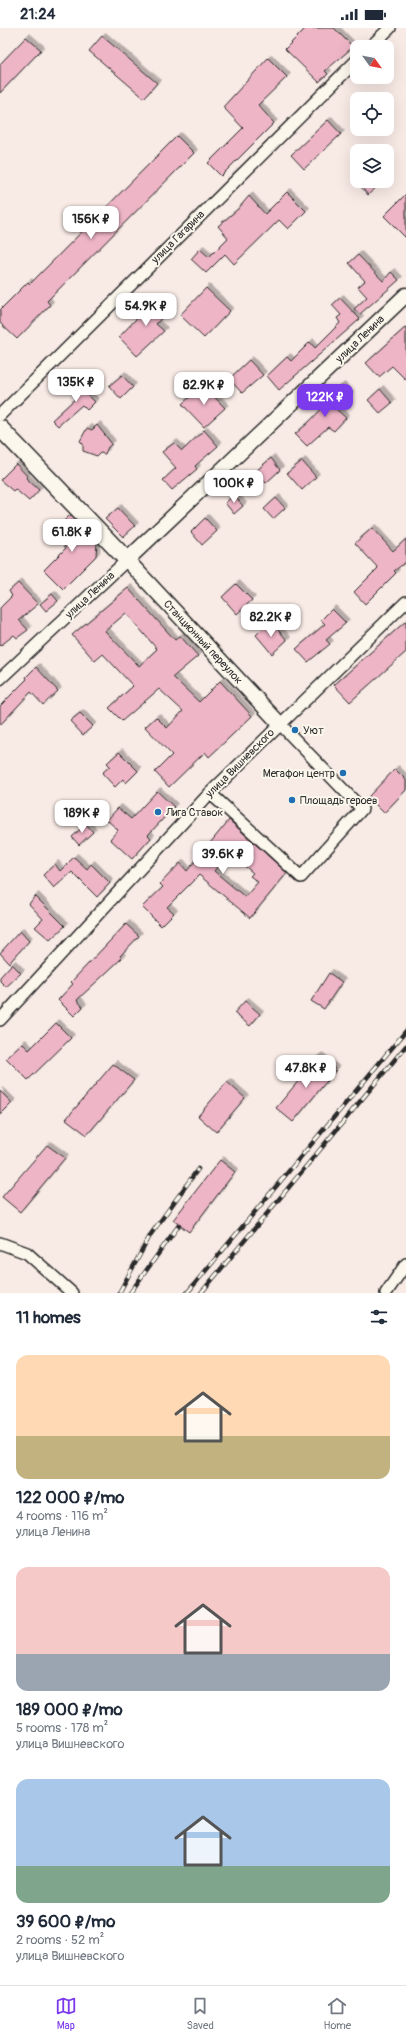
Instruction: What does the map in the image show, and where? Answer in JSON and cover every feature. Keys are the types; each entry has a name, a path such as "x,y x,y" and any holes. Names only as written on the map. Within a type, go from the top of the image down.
{"main road":[{"path":"0,428 127,560"}],"street":[{"path":"377,40 390,28"},
{"name":"улица Гагарина","path":"0,414 350,67"},
{"name":"улица Ленина","path":"0,679 406,295"},
{"name":"Станционный переулок","path":"127,560 279,723"},
{"name":"улица Вишневского","path":"0,1020 210,793 279,723 406,602"},
{"path":"210,793 301,877 362,809 279,723"},
{"path":"0,1243 27,1252 72,1293"},
{"path":"386,1293 406,1264"}],"building":[{"path":"306,28 334,28 350,44 350,50 325,71 328,74 319,82 285,49"},
{"path":"102,36 157,83 144,98 89,51"},
{"path":"26,37 41,50 0,93 0,64"},
{"path":"268,58 287,77 258,105 274,123 221,176 208,163 243,128 223,107"},
{"path":"328,120 341,134 304,169 291,155"},
{"path":"177,136 194,153 47,301 50,305 17,339 0,323 0,310 28,282 30,284"},
{"path":"362,188 376,188 368,195"},
{"path":"287,192 306,211 288,229 279,220 234,264 225,254 206,273 191,259 200,249 209,257 228,238 218,226 238,209 249,196 265,214"},
{"path":"406,194 406,238 384,216"},
{"path":"358,255 383,281 391,272 399,280 360,314 354,309 367,297 358,287 365,281 349,263"},
{"path":"206,288 230,311 204,338 180,315"},
{"path":"158,296 171,308 156,324 164,331 137,356 119,337"},
{"path":"340,298 360,319 279,390 267,376 287,357 291,361 310,342 315,348 340,323 337,318 341,315 332,305"},
{"path":"406,327 406,380 392,366 379,377 366,363"},
{"path":"249,360 263,375 242,393 229,379"},
{"path":"122,375 133,387 121,399 109,386"},
{"path":"83,380 91,390 87,394 95,402 87,410 82,405 58,426 52,420 76,398 71,392"},
{"path":"203,385 225,408 204,427 182,404"},
{"path":"341,386 350,396 336,409 346,418 334,431 328,427 307,446 295,434 308,423 330,400 328,398"},
{"path":"380,389 392,403 380,413 368,400"},
{"path":"97,425 112,444 108,447 105,454 100,453 97,456 83,451 83,444 80,441 87,428 92,430"},
{"path":"204,430 218,446 195,466 197,469 172,490 163,480 176,468 162,452 174,443 182,451"},
{"path":"271,458 280,470 266,483 255,472"},
{"path":"302,461 316,477 302,490 287,473"},
{"path":"16,464 27,476 26,478 39,490 29,501 15,489 13,491 0,480"},
{"path":"234,495 243,506 234,514 225,503"},
{"path":"276,498 285,508 273,519 264,509"},
{"path":"118,508 135,526 123,537 105,519"},
{"path":"70,515 97,543 96,556 63,589 44,570 66,548 61,543 65,539 56,529"},
{"path":"205,518 217,531 202,545 191,532"},
{"path":"372,528 393,551 406,539 406,562 394,571 396,573 365,604 354,592 378,568 355,543"},
{"path":"18,583 38,604 19,620 28,630 17,638 14,635 0,646 0,608 12,596 9,591"},
{"path":"236,584 252,600 237,614 222,597"},
{"path":"128,588 175,640 180,636 198,656 173,677 199,702 220,681 252,716 209,757 205,752 169,787 155,772 172,755 145,727 156,717 167,728 183,711 159,689 122,721 109,708 133,686 103,654 95,661 72,635","holes":["126,613 157,649 139,666 105,631"]},
{"path":"52,594 58,601 46,611 40,604"},
{"path":"332,609 346,623 326,640 330,644 308,662 296,649 325,624 321,620"},
{"path":"270,621 287,640 272,654 256,635"},
{"path":"406,621 406,652 350,702 334,685"},
{"path":"36,667 58,691 43,705 31,692 0,725 0,706 27,679 26,677"},
{"path":"80,713 93,726 83,735 70,721"},
{"path":"119,752 138,771 126,783 123,779 115,787 102,773 110,766 107,763"},
{"path":"395,769 406,780 406,790 384,813 368,797"},
{"path":"157,791 174,807 148,835 151,838 132,859 110,839 118,830 107,820 118,808 131,819"},
{"path":"229,820 287,873 250,918 199,875 167,907 174,913 161,926 142,907 163,887 160,884 180,863 187,871","holes":["229,853 253,873 250,876 258,882 245,897 214,871"]},
{"path":"86,824 93,832 79,845 72,837"},
{"path":"74,857 87,869 91,864 110,883 97,897 72,872 54,888 43,875 55,864 60,871"},
{"path":"35,896 65,926 50,940 35,927 43,919 29,904"},
{"path":"126,924 139,936 120,956 122,958 77,1000 83,1007 74,1016 58,1000 73,984 71,982"},
{"path":"20,931 29,941 9,963 0,953"},
{"path":"12,964 21,973 6,987 0,981 0,977"},
{"path":"329,973 342,982 324,1009 311,1001"},
{"path":"245,1001 260,1014 250,1026 234,1013"},
{"path":"56,1023 71,1038 28,1080 6,1058 22,1043 29,1050"},
{"path":"319,1056 336,1070 293,1122 276,1108"},
{"path":"113,1064 134,1080 87,1135 66,1119"},
{"path":"227,1082 245,1098 216,1132 198,1116"},
{"path":"0,1091 12,1103 0,1115"},
{"path":"47,1145 65,1158 20,1212 2,1197"},
{"path":"220,1160 235,1172 189,1232 173,1220"}],"railway":[{"path":"187,1293 406,1031"},
{"path":"201,1293 406,1046"},
{"path":"119,1293 151,1234 198,1169"},
{"path":"130,1293 179,1225"}],"place":[{"name":"Уют","path":"295,730"},
{"name":"Мегафон центр","path":"343,773"},
{"name":"Площадь героев","path":"292,800"},
{"name":"Лига Ставок","path":"158,812"}]}
